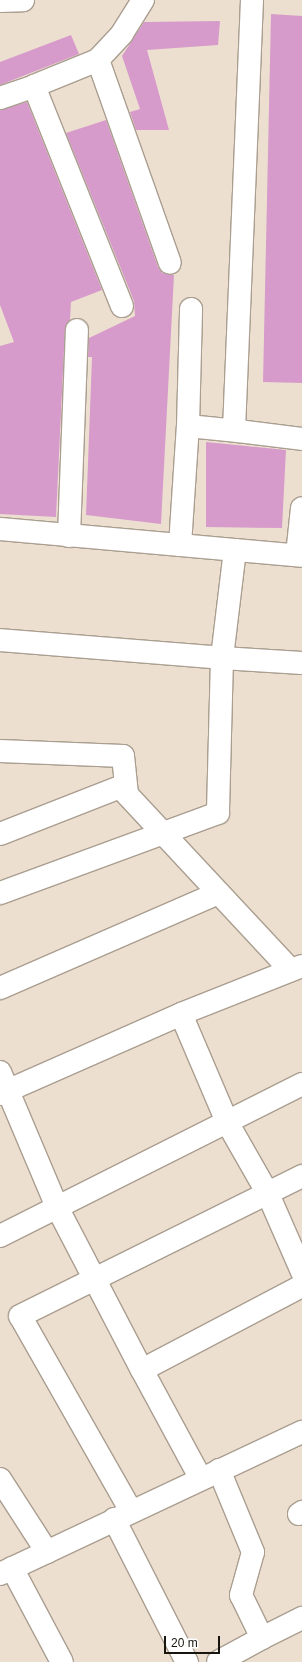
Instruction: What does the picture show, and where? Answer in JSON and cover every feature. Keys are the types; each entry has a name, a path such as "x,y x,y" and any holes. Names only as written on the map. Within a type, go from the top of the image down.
{"street":[{"path":"0,1 22,0"},
{"path":"0,98 98,60 122,34 143,0"},
{"path":"238,431 234,422 252,0"},
{"path":"98,60 170,263"},
{"path":"34,86 122,306"},
{"path":"180,546 188,426 191,309"},
{"path":"69,536 77,330"},
{"path":"188,426 302,439"},
{"path":"0,529 180,546 299,555 302,508"},
{"path":"0,894 162,832 218,813 222,658 235,550"},
{"path":"0,640 302,663"},
{"path":"0,751 123,756 127,794"},
{"path":"0,834 120,787 218,893 295,967 3,1085 57,1207 93,1279 142,1370 210,1475 253,1552 241,1594 262,1638"},
{"path":"0,988 218,893"},
{"path":"181,1014 227,1122 268,1194 302,1272"},
{"path":"0,1236 302,1084"},
{"path":"187,1662 123,1515 20,1316 302,1176"},
{"path":"142,1370 302,1286"},
{"path":"62,1662 6,1571 302,1432"},
{"path":"0,1479 47,1552"},
{"path":"218,1662 302,1618"}],"building":[{"path":"271,14 302,16 302,383 263,382"},
{"path":"220,21 218,45 147,50 169,130 136,130 130,112 140,109 122,56 144,22"},
{"path":"71,35 79,54 0,85 0,62"},
{"path":"27,102 102,290 71,302 70,320 65,329 56,517 0,514 0,346 14,342 0,305 0,110"},
{"path":"106,120 158,267 162,273 174,275 161,524 86,515 92,357 88,357 89,338 135,316 134,301 66,133"},
{"path":"206,442 286,450 282,528 206,527"}]}
